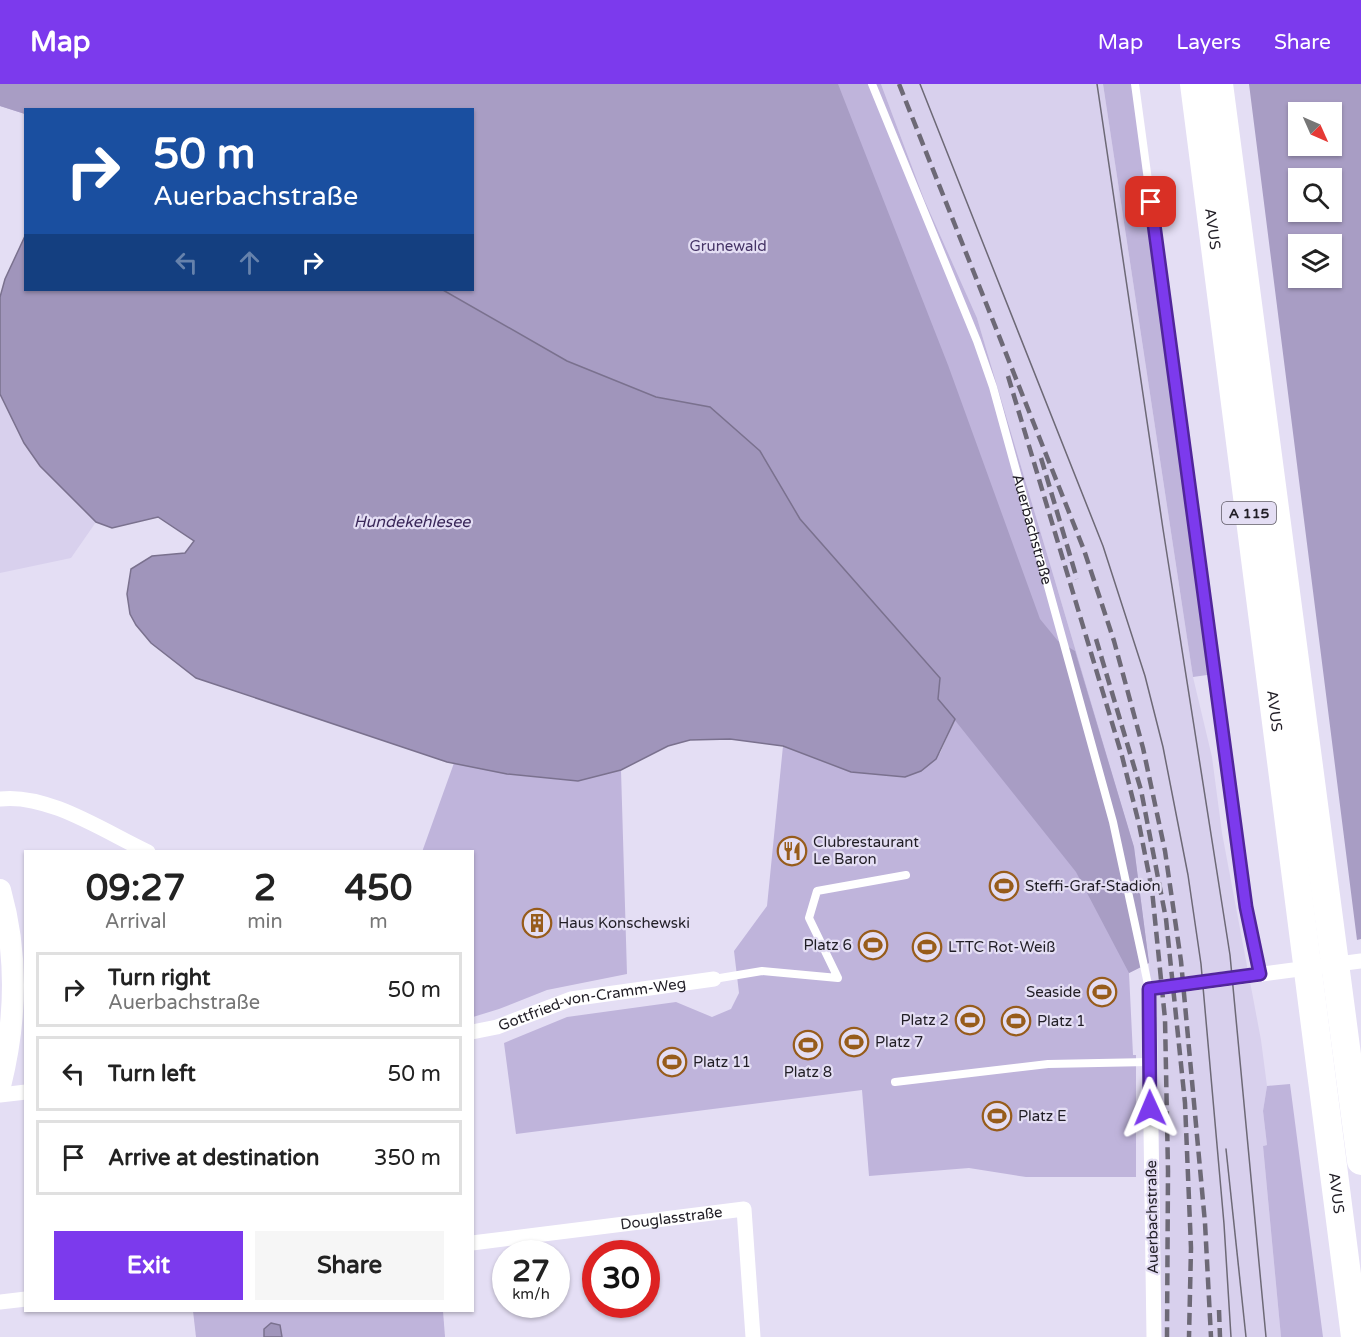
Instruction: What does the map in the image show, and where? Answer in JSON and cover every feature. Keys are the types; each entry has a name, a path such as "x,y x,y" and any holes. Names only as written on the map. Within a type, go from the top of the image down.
{"highway":[{"name":"AVUS","path":"1194,84 1317,940 1326,998 1361,1161"},
{"name":"AVUS","path":"1220,84 1317,940"},
{"name":"AVUS","path":"1326,998 1354,1337"}],"main road":[{"path":"0,890 6,913 13,980 8,1048 0,1086"}],"street":[{"path":"0,799 16,797 40,801 144,850"},
{"path":"1149,989 1361,961"},
{"name":"Gottfried-von-Cramm-Weg","path":"474,1032 497,1027 571,999 714,979"},
{"name":"Auerbachstraße","path":"1149,989 1154,1337"},
{"path":"0,1095 24,1092"},
{"name":"Douglasstraße","path":"474,1243 744,1209 753,1337"},
{"path":"0,1302 24,1299"}],"lane":[{"name":"Auerbachstraße","path":"872,84 977,341 993,387 1113,822 1149,989"},
{"path":"1135,84 1245,896 1260,974"},
{"path":"714,979 762,971 838,978 809,918 817,891 906,875"},
{"path":"895,1082 1048,1064 1149,1062"}],"shaded area":[{"path":"881,84 1103,84 1193,677 1212,757 1222,833 1261,1040 1267,1086 1263,1111 1267,1145 1263,1146 1281,1337 1161,1337 1158,1164 1149,963 1134,847 977,318 924,199"},
{"path":"0,394 24,443 40,466 96,522 71,558 0,573"}],"green space":[{"path":"0,84 881,84 924,199 977,318 1134,847 1149,963 1129,973 1133,1055 1136,1055 1136,1177 1026,1177 969,1168 869,1176 862,1090 516,1134 504,1043 567,1017 676,1002 712,1017 731,1009 739,993 734,951 767,906 783,746 851,772 921,771 940,753 955,719 938,699 940,678 710,407 656,397 524,335 445,291 474,291 474,108 24,108 24,114 0,106"},
{"name":"Grunewald","path":"0,84 838,84 948,365 1040,619 1058,641 1075,651 1134,847 1149,963 1129,973 1076,872 938,699 940,678 800,519 760,451 710,407 656,397 567,361 445,291 474,291 474,108 24,108 24,114 0,106"},
{"path":"1103,84 1134,84 1214,674 1193,677"},
{"path":"1249,84 1361,84 1361,939 1357,940"},
{"path":"454,763 507,774 578,781 621,770 627,974 547,990 474,1017 474,850 423,850"},
{"path":"1290,1084 1323,1337 1281,1337 1263,1146 1267,1145 1263,1111 1267,1086"},
{"path":"193,1312 443,1312 445,1337 196,1337"}],"water":[{"name":"Hundekehlesee","path":"24,238 24,291 445,291 567,361 656,397 710,407 760,451 800,519 940,678 938,699 955,719 936,759 921,771 905,777 851,772 783,746 730,739 690,740 668,746 621,770 578,781 507,774 447,762 196,678 151,643 136,625 130,614 127,594 131,569 152,556 185,553 194,541 158,517 112,528 96,522 40,466 24,443 0,394 0,297 5,279"},
{"path":"271,1323 280,1325 282,1337 264,1337 264,1329"}],"tram line":[{"path":"920,84 1103,546 1145,676 1163,747 1188,875 1201,964 1224,1224 1231,1337"},
{"path":"1097,84 1163,529 1230,955 1266,1337"},
{"path":"1226,1149 1246,1337"}],"railway":[{"path":"899,84 1084,550 1114,641 1143,748 1165,851 1181,961 1205,1223 1211,1337"},
{"path":"1008,376 1122,756 1152,890 1165,1019 1168,1171 1167,1337"},
{"path":"1041,458 1077,579"},
{"path":"1096,639 1141,790 1166,919 1185,1103 1191,1248 1189,1337"},
{"path":"1219,1310 1220,1337"}],"place":[{"name":"Clubrestaurant Le Baron","path":"792,851"},
{"name":"Steffi-Graf-Stadion","path":"1004,886"},
{"name":"Haus Konschewski","path":"537,923"},
{"name":"Platz 6","path":"873,945"},
{"name":"LTTC Rot-Weiß","path":"927,947"},
{"name":"Seaside","path":"1102,992"},
{"name":"Platz 2","path":"970,1020"},
{"name":"Platz 1","path":"1016,1021"},
{"name":"Platz 7","path":"854,1042"},
{"name":"Platz 8","path":"808,1045"},
{"name":"Platz 11","path":"672,1062"},
{"name":"Platz E","path":"997,1116"}],"route":[{"path":"1150,1108 1149,989 1260,974 1246,907 1151,202"}]}
